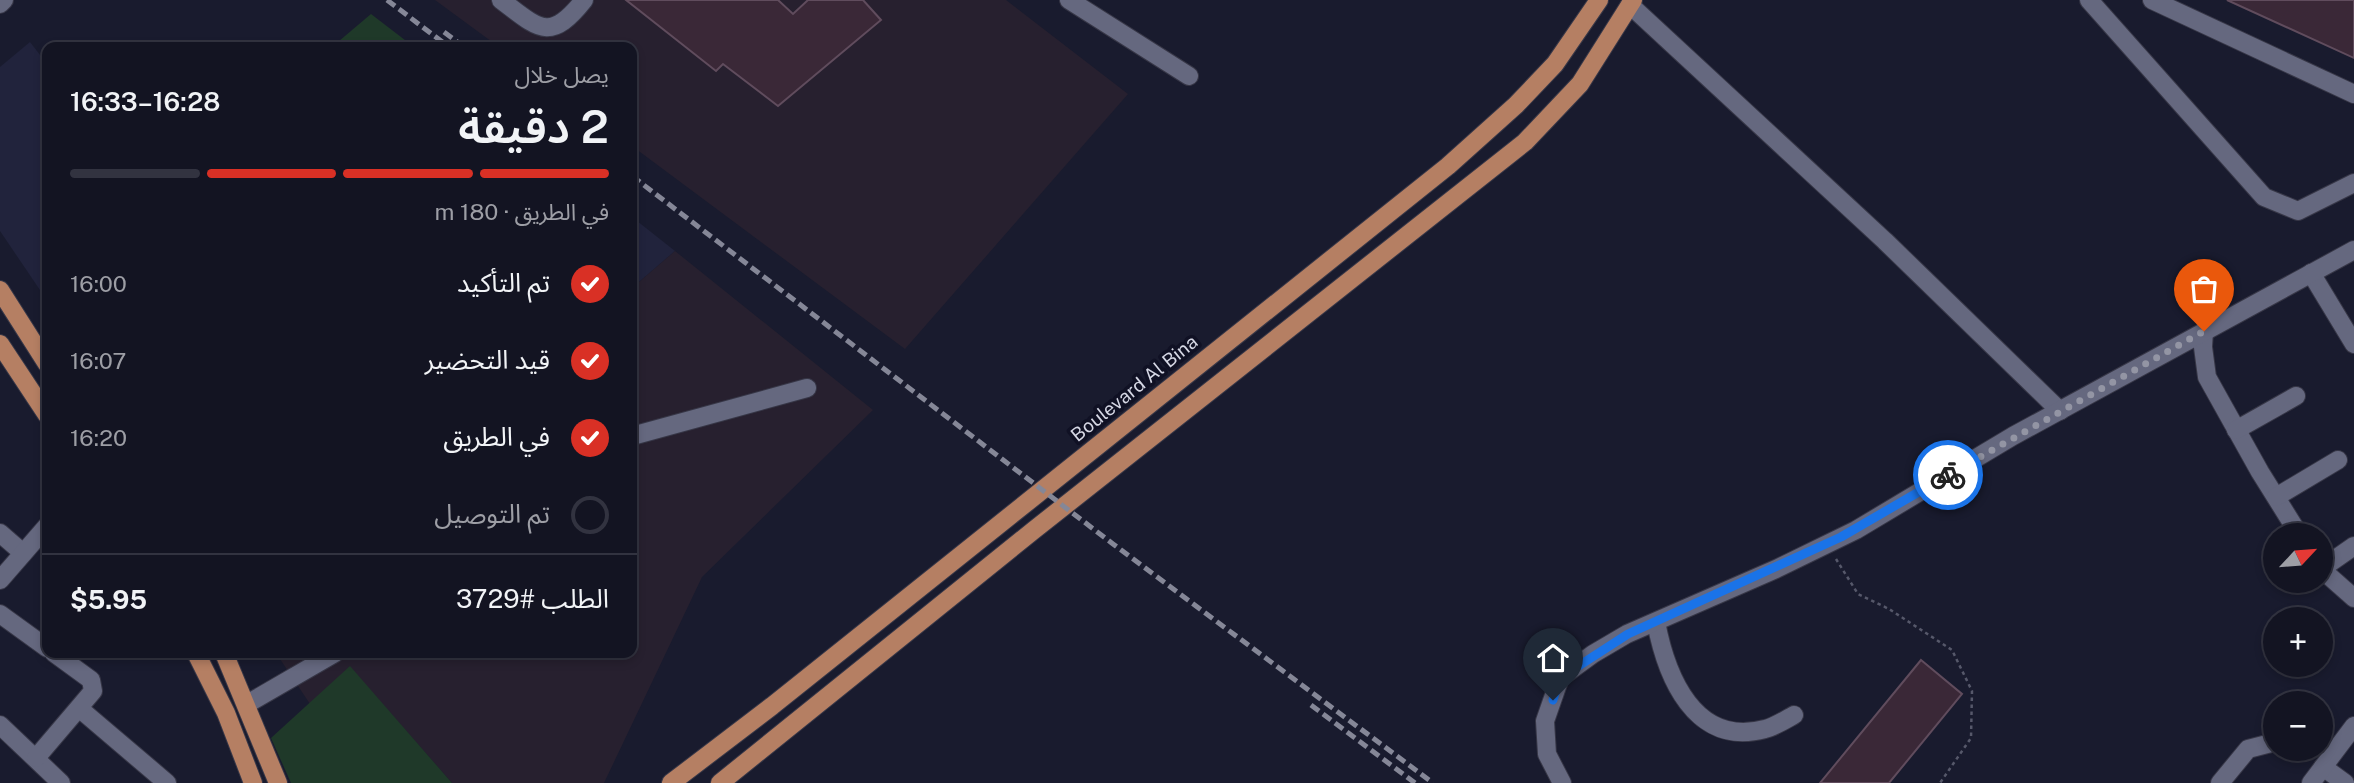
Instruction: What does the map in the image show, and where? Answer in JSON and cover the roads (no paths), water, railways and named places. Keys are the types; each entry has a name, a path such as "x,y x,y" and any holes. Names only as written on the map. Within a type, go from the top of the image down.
{"main road":[{"name":"Boulevard Al Bina","path":"671,783 772,706 1448,166 1516,106 1555,64 1599,0"},
{"path":"720,783 972,579 1525,142 1580,84 1631,3"},
{"path":"0,290 42,356"},
{"path":"0,344 42,407"},
{"path":"198,658 226,713 254,783"},
{"path":"225,658 278,783"},
{"path":"226,713 247,704"}],"street":[{"path":"0,4 4,0"},
{"path":"501,0 535,26 545,29 568,20 584,0"},
{"path":"1069,0 1189,76"},
{"path":"2089,0 2264,197 2298,211 2354,183"},
{"path":"2152,0 2354,94"},
{"path":"1631,3 1885,241 2060,411"},
{"path":"1563,783 1548,754 1545,721 1560,678 1593,654 1826,544 2060,411 2354,250"},
{"path":"2311,273 2354,344"},
{"path":"2204,331 2207,377 2292,523"},
{"path":"637,435 807,388"},
{"path":"2236,430 2296,396"},
{"path":"2276,497 2338,460"},
{"path":"0,580 42,532"},
{"path":"0,533 23,553"},
{"path":"2333,560 2354,546"},
{"path":"2333,579 2354,598"},
{"path":"0,614 42,644"},
{"path":"1656,622 1664,661 1679,693 1699,716 1732,731 1764,729 1794,715"},
{"path":"36,758 92,695 93,684 60,658"},
{"path":"247,704 326,658"},
{"path":"80,709 167,783"},
{"path":"0,725 61,783"},
{"path":"2333,744 2354,726"},
{"path":"2220,783 2248,748 2263,745"},
{"path":"2311,783 2325,761"},
{"path":"2323,766 2345,783"}],"railway":[{"path":"387,0 442,42"},
{"path":"444,32 457,42"},
{"path":"637,180 1113,544 1433,783"},
{"path":"1311,705 1415,783"}]}
